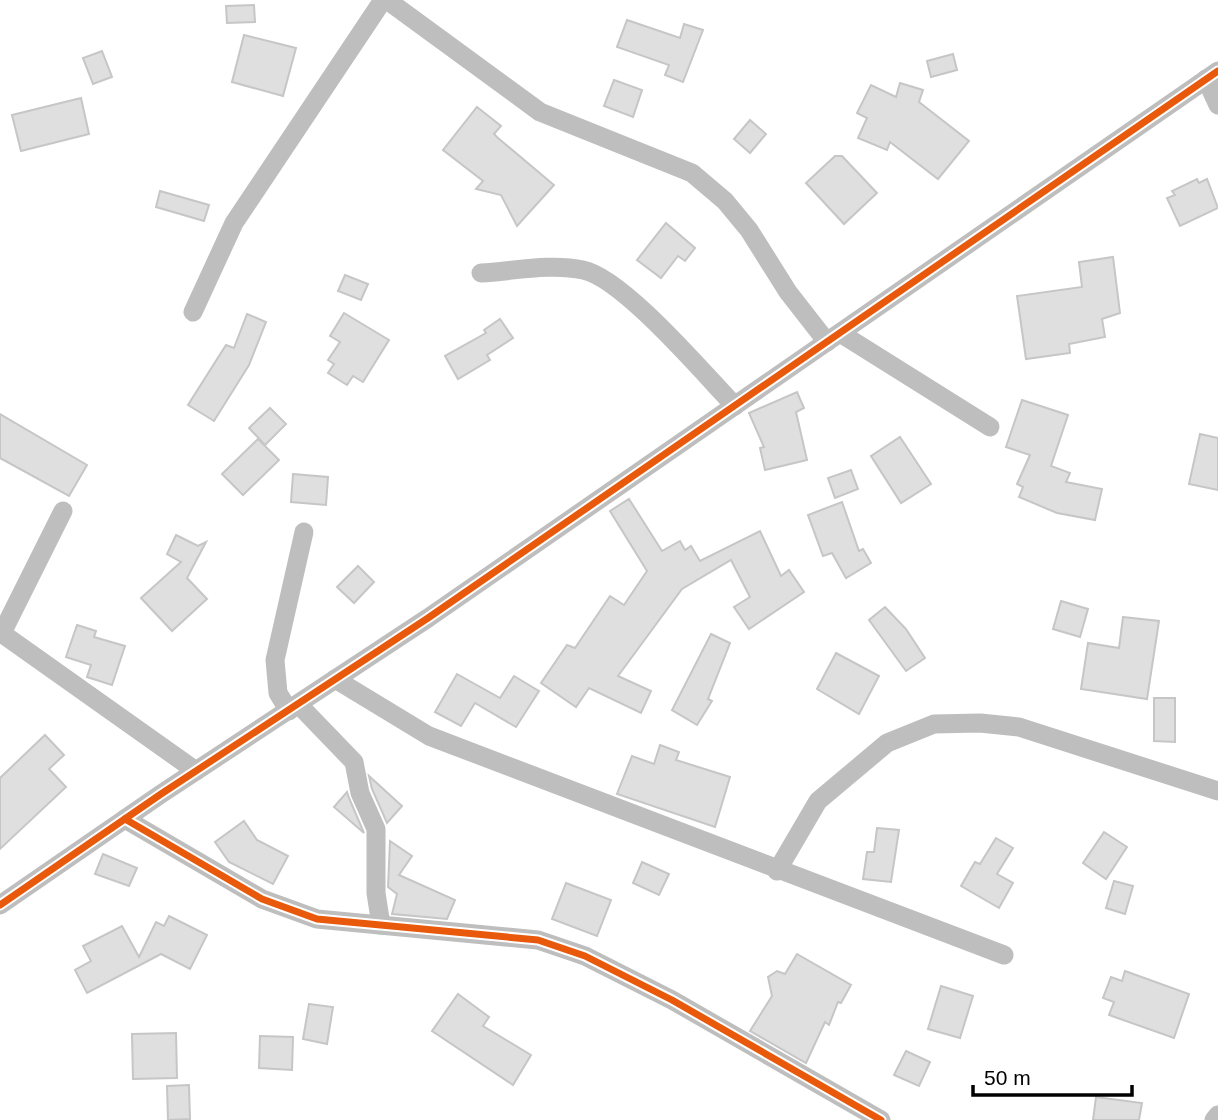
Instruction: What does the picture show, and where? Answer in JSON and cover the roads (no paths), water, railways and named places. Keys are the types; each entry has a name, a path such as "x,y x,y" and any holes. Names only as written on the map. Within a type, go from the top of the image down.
{"street":[{"path":"193,312 234,223 385,0 540,112 692,173 725,201 749,230 788,292 833,337 990,427"},
{"path":"0,905 196,771 294,708 735,406 1212,75 1218,105"},
{"path":"481,273 567,268 587,270 635,304 735,406"},
{"path":"63,511 1,632 196,771"},
{"path":"304,531 275,660 278,693 354,762 359,793 376,829 376,893 381,925"},
{"path":"335,679 429,736 1004,956"},
{"path":"777,871 818,801 887,743 934,724 980,723 1019,727 1218,791"},
{"path":"125,819 261,899 317,919 538,940 585,956 672,1000 881,1120"},
{"path":"1214,1120 1218,1115"}]}
